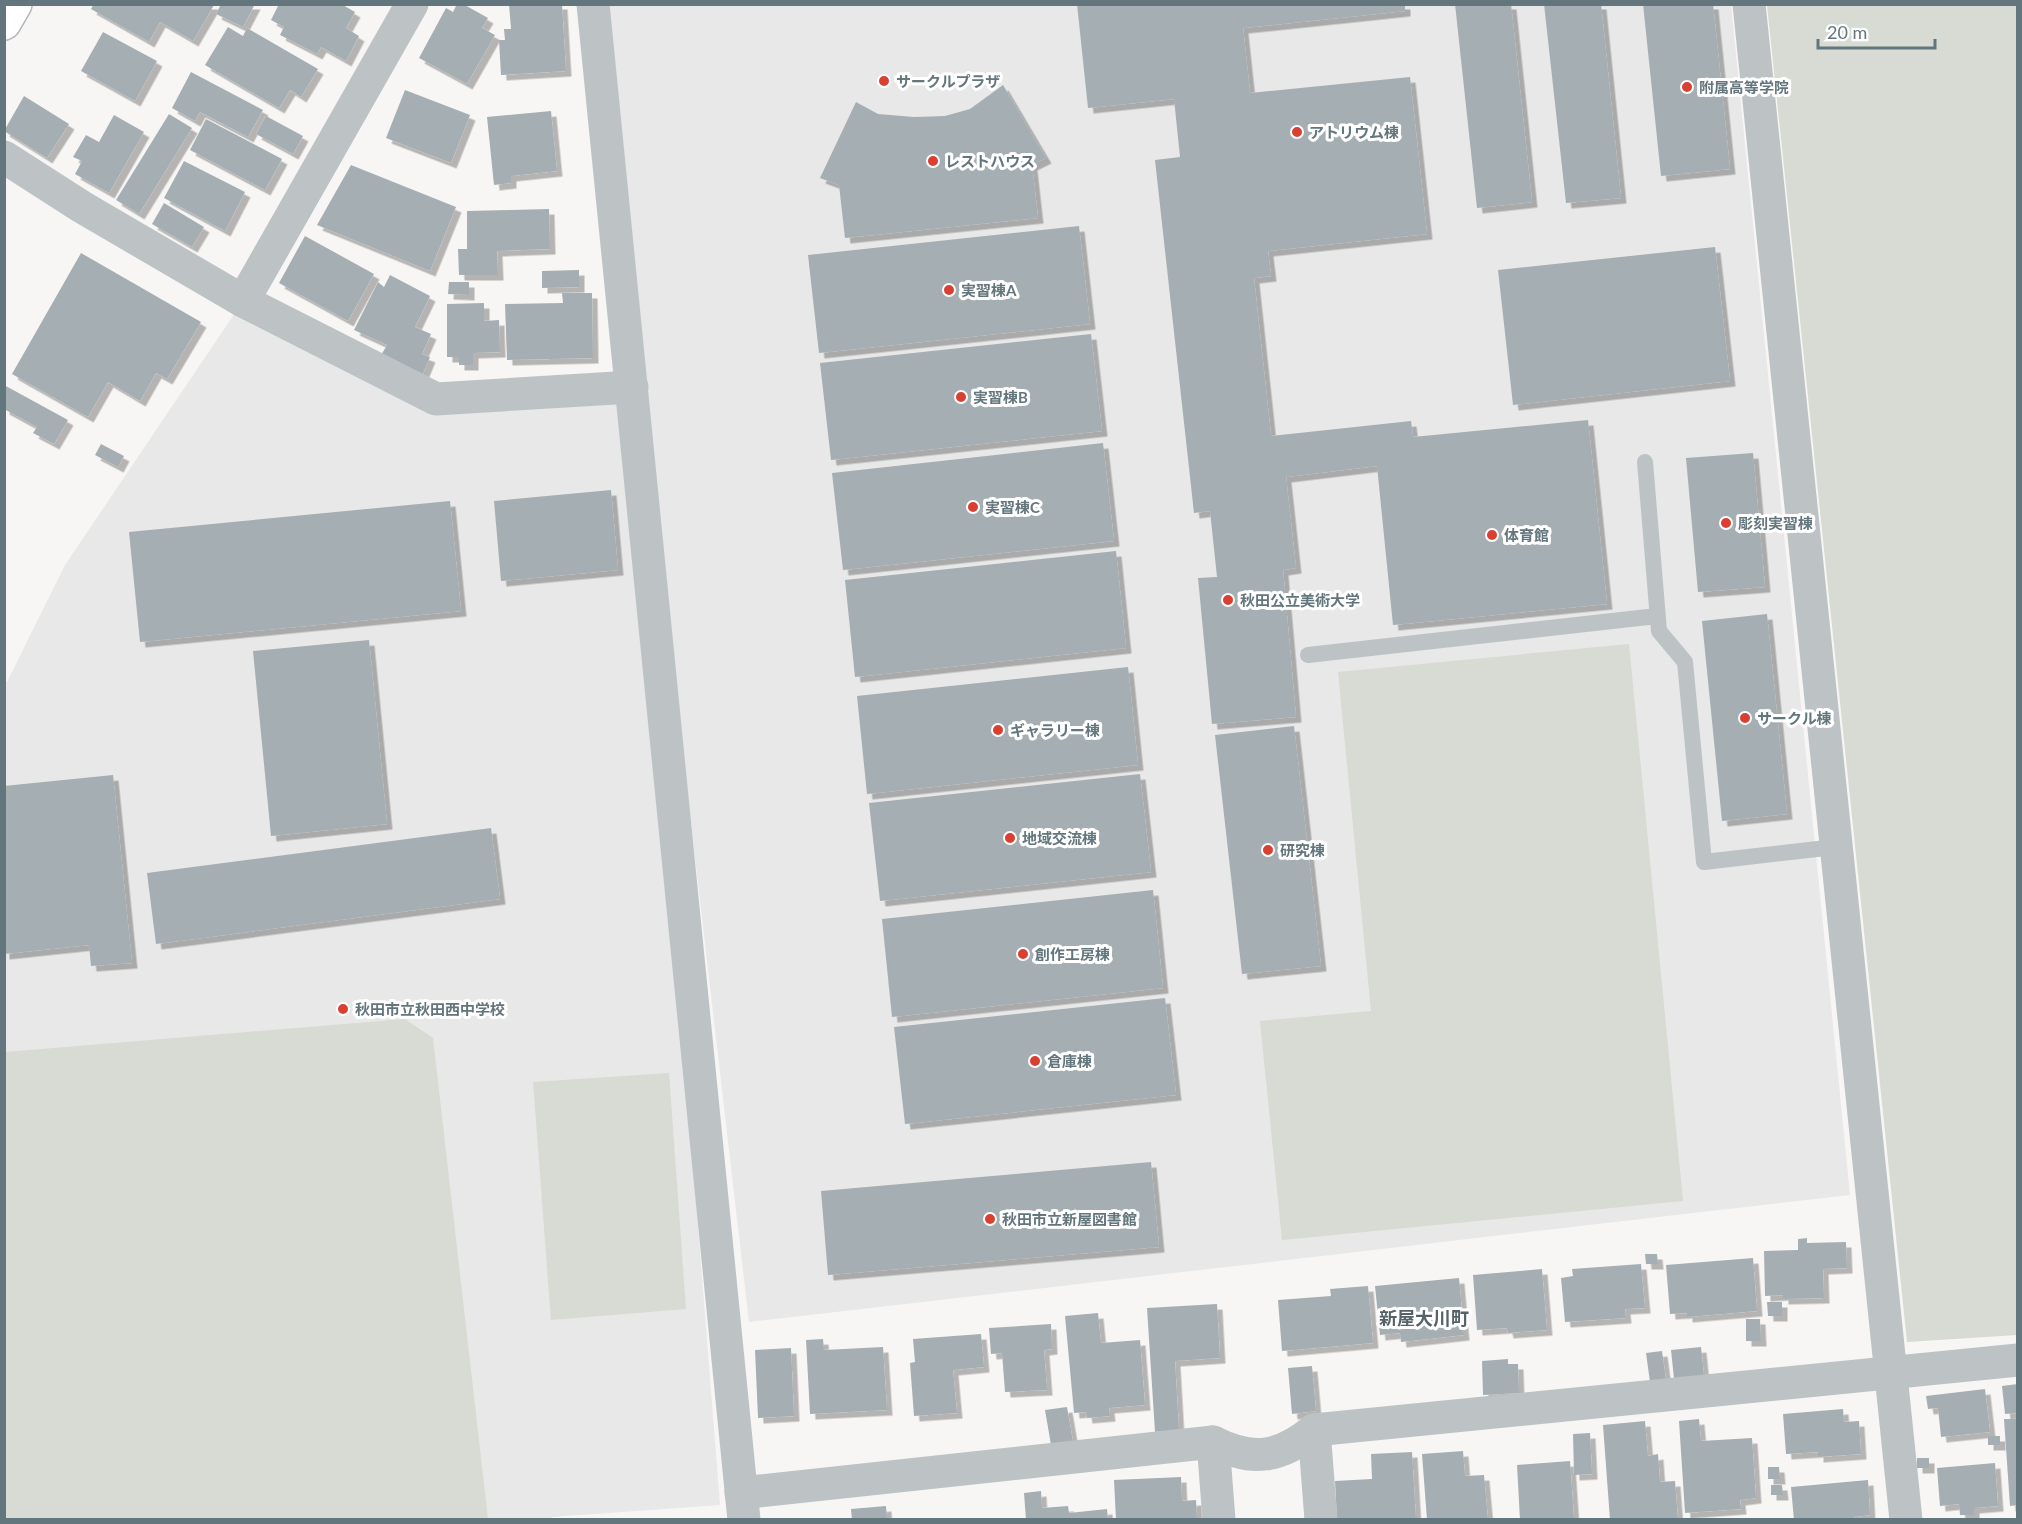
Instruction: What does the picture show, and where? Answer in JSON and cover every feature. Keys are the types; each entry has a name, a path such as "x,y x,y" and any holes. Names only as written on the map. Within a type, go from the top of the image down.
{"main road":[{"path":"4,23 15,4"}],"street":[{"path":"243,301 412,4"},
{"path":"593,4 742,1506 1213,1442 1234,1452 1264,1456 1296,1445 1314,1430 2018,1360"},
{"path":"1749,4 1888,1372 1906,1520"},
{"path":"4,157 82,207 243,301 436,399 632,387"},
{"path":"1314,1430 1321,1520"},
{"path":"1213,1442 1219,1520"}],"lane":[{"path":"1645,462 1659,631 1685,662 1704,862 1835,847"},
{"path":"1308,655 1657,616"}],"shaded area":[{"name":"秋田公立美術大学","path":"596,5 1731,5 1850,1195 749,1322"},
{"path":"1767,5 2017,5 2017,1335 1907,1342"},
{"name":"秋田市立秋田西中学校","path":"243,301 436,399 632,387 720,1505 552,1517 552,1520 5,1519 4,683 7,682 65,565"},
{"path":"1629,644 1683,1201 1282,1240 1260,1021 1371,1011 1338,672"},
{"path":"405,1019 433,1038 488,1519 5,1519 5,1052"},
{"path":"669,1073 686,1309 551,1320 533,1082"}],"building":[{"path":"94,4 214,5 193,41 160,22 149,42 91,9"},
{"path":"221,4 255,4 243,27 216,14"},
{"path":"279,4 341,4 355,12 346,28 359,36 346,61 321,47 317,54 280,35 284,27 271,20"},
{"path":"457,4 463,4 488,18 482,28 495,35 467,84 419,58 446,8 453,12"},
{"path":"509,4 562,4 566,71 501,75 499,40 505,40 504,29 511,29"},
{"path":"1077,4 1405,4 1405,11 1243,28 1250,93 1410,77 1427,234 1268,251 1271,276 1254,278 1271,436 1411,421 1413,437 1588,420 1607,604 1393,625 1377,466 1286,477 1296,568 1283,570 1296,717 1212,724 1198,578 1217,577 1210,511 1194,513 1155,160 1180,157 1174,99 1088,108"},
{"path":"1455,4 1511,4 1532,202 1477,208"},
{"path":"1544,4 1601,4 1621,198 1566,203"},
{"name":"附属高等学院","path":"1643,4 1713,4 1730,169 1661,176"},
{"path":"228,27 243,36 247,28 318,69 301,97 290,90 279,108 205,65"},
{"path":"103,32 157,61 135,101 81,71"},
{"path":"191,72 263,110 248,137 200,112 195,121 172,108"},
{"name":"レストハウス","path":"1003,85 1046,158 1032,165 1038,218 845,238 839,185 820,178 856,102 878,114 914,117 945,116 970,109"},
{"path":"405,90 470,115 451,163 386,138"},
{"path":"24,96 69,124 47,158 4,131"},
{"path":"551,111 557,171 511,176 511,183 494,185 487,117"},
{"path":"169,114 192,128 139,214 116,200"},
{"path":"114,115 144,132 109,193 75,174 82,161 73,157 86,135 99,142"},
{"path":"266,116 303,136 293,154 256,134"},
{"path":"206,119 282,159 265,190 190,150"},
{"path":"184,161 245,192 225,231 164,198"},
{"path":"351,165 456,207 430,271 317,225"},
{"path":"164,203 204,227 192,247 152,224"},
{"path":"549,209 550,249 497,251 498,275 459,275 458,249 467,249 467,211"},
{"name":"実習棟A","path":"1079,226 1090,324 819,353 808,255"},
{"path":"305,236 374,274 348,321 279,283"},
{"path":"1715,247 1730,381 1513,405 1498,270"},
{"path":"81,253 201,322 167,379 156,373 140,401 108,382 88,417 12,374"},
{"path":"579,270 579,287 542,288 542,271"},
{"path":"390,275 430,296 415,327 431,334 422,354 430,357 422,376 380,357 387,345 354,330 378,282 384,287"},
{"path":"449,282 469,282 469,295 448,294"},
{"path":"562,293 592,293 593,358 507,360 505,304 563,303"},
{"path":"484,303 484,321 499,320 500,352 473,353 473,365 459,365 459,357 447,357 447,304"},
{"name":"実習棟B","path":"1091,334 1102,431 831,460 820,363"},
{"path":"4,385 68,420 54,444 33,433 37,427 4,409"},
{"name":"実習棟C","path":"1103,443 1114,541 843,570 832,473"},
{"path":"101,444 124,456 118,467 95,455"},
{"name":"彫刻実習棟","path":"1753,453 1765,587 1698,592 1686,458"},
{"path":"611,490 618,570 501,581 494,501"},
{"path":"450,501 461,611 140,642 129,532"},
{"path":"1116,551 1126,648 855,677 845,580"},
{"name":"サークル棟","path":"1767,614 1787,814 1722,821 1702,621"},
{"path":"369,640 387,824 271,836 253,651"},
{"name":"ギャラリー棟","path":"1128,667 1138,765 867,794 857,696"},
{"name":"研究棟","path":"1294,726 1321,966 1242,974 1215,735"},
{"name":"地域交流棟","path":"1140,774 1151,872 880,901 869,803"},
{"path":"113,775 132,963 91,966 89,945 4,954 4,786"},
{"path":"491,828 500,899 156,944 147,873"},
{"name":"創作工房棟","path":"1153,890 1163,988 892,1017 882,919"},
{"name":"倉庫棟","path":"1165,998 1176,1095 905,1124 894,1027"},
{"name":"秋田市立新屋図書館","path":"1151,1162 1159,1247 828,1275 821,1191"},
{"path":"1807,1238 1807,1243 1846,1242 1847,1268 1823,1269 1824,1298 1783,1299 1783,1295 1765,1296 1764,1251 1798,1250 1798,1239"},
{"path":"1645,1254 1657,1254 1658,1264 1646,1264"},
{"path":"1753,1258 1757,1311 1687,1317 1687,1313 1670,1314 1666,1265"},
{"path":"1641,1264 1645,1308 1625,1309 1626,1318 1565,1322 1561,1278 1573,1276 1572,1269"},
{"path":"1542,1269 1547,1330 1508,1333 1507,1328 1477,1330 1473,1275"},
{"path":"1459,1278 1464,1335 1401,1342 1400,1333 1380,1335 1375,1286"},
{"path":"1368,1286 1373,1343 1282,1351 1278,1300 1331,1296 1330,1289"},
{"path":"1767,1302 1782,1302 1782,1316 1768,1316"},
{"path":"1217,1304 1220,1358 1175,1361 1179,1430 1155,1432 1147,1308"},
{"path":"1098,1313 1101,1343 1140,1340 1145,1405 1109,1408 1110,1416 1087,1418 1086,1412 1074,1413 1065,1316"},
{"path":"1746,1319 1760,1319 1761,1341 1746,1341"},
{"path":"1051,1324 1052,1349 1044,1350 1047,1390 1005,1392 1002,1353 991,1354 989,1328"},
{"path":"981,1334 984,1367 953,1370 957,1413 914,1416 910,1363 915,1362 913,1339"},
{"path":"823,1339 824,1350 883,1347 887,1410 810,1414 806,1340"},
{"path":"1701,1347 1704,1376 1674,1379 1671,1350"},
{"path":"791,1348 794,1416 758,1418 755,1350"},
{"path":"1662,1351 1666,1380 1650,1382 1646,1353"},
{"path":"1508,1359 1508,1364 1518,1364 1519,1393 1483,1395 1482,1361"},
{"path":"1312,1366 1316,1411 1292,1414 1288,1368"},
{"path":"2018,1384 2018,1413 2005,1414 2002,1386"},
{"path":"1985,1389 1990,1432 1941,1437 1938,1408 1928,1409 1926,1396"},
{"path":"1067,1407 1073,1442 1051,1445 1045,1410"},
{"path":"1843,1409 1844,1422 1859,1421 1861,1454 1818,1457 1818,1452 1786,1454 1783,1414"},
{"path":"1699,1419 1701,1441 1752,1438 1756,1498 1740,1500 1741,1509 1685,1513 1679,1421"},
{"path":"2004,1419 2018,1419 2018,1505 2010,1506"},
{"path":"1645,1421 1648,1456 1658,1454 1660,1482 1675,1481 1678,1520 1610,1520 1603,1425"},
{"path":"1590,1433 1592,1474 1574,1475 1573,1434"},
{"path":"1988,1436 2000,1436 2000,1445 1988,1445"},
{"path":"1463,1451 1465,1476 1484,1475 1488,1520 1427,1520 1422,1454"},
{"path":"1412,1452 1416,1520 1337,1520 1335,1481 1372,1479 1371,1454"},
{"path":"1917,1458 1929,1458 1929,1468 1917,1468"},
{"path":"1570,1461 1574,1519 1520,1520 1517,1465"},
{"path":"1995,1463 1998,1506 1974,1508 1974,1515 1960,1515 1959,1504 1940,1506 1937,1468"},
{"path":"1768,1467 1779,1467 1780,1479 1768,1479"},
{"path":"1181,1477 1182,1501 1196,1500 1197,1520 1116,1520 1114,1480"},
{"path":"1868,1480 1870,1515 1854,1517 1855,1520 1794,1520 1791,1487"},
{"path":"1771,1485 1782,1485 1783,1495 1771,1495"},
{"path":"1041,1491 1042,1508 1068,1506 1069,1513 1107,1509 1108,1520 1026,1520 1024,1493"},
{"path":"886,1506 887,1520 852,1520 851,1509"}],"place":[{"name":"サークルプラザ","path":"884,81"},
{"name":"附属高等学院","path":"1687,87"},
{"name":"アトリウム棟","path":"1297,132"},
{"name":"レストハウス","path":"933,161"},
{"name":"実習棟A","path":"949,290"},
{"name":"実習棟B","path":"961,397"},
{"name":"実習棟C","path":"973,507"},
{"name":"彫刻実習棟","path":"1726,523"},
{"name":"体育館","path":"1492,535"},
{"name":"秋田公立美術大学","path":"1228,600"},
{"name":"サークル棟","path":"1745,718"},
{"name":"ギャラリー棟","path":"998,730"},
{"name":"地域交流棟","path":"1010,838"},
{"name":"研究棟","path":"1268,850"},
{"name":"創作工房棟","path":"1023,954"},
{"name":"秋田市立秋田西中学校","path":"343,1009"},
{"name":"倉庫棟","path":"1035,1061"},
{"name":"秋田市立新屋図書館","path":"990,1219"}],"district":[{"name":"新屋大川町","path":"1424,1318"}]}
